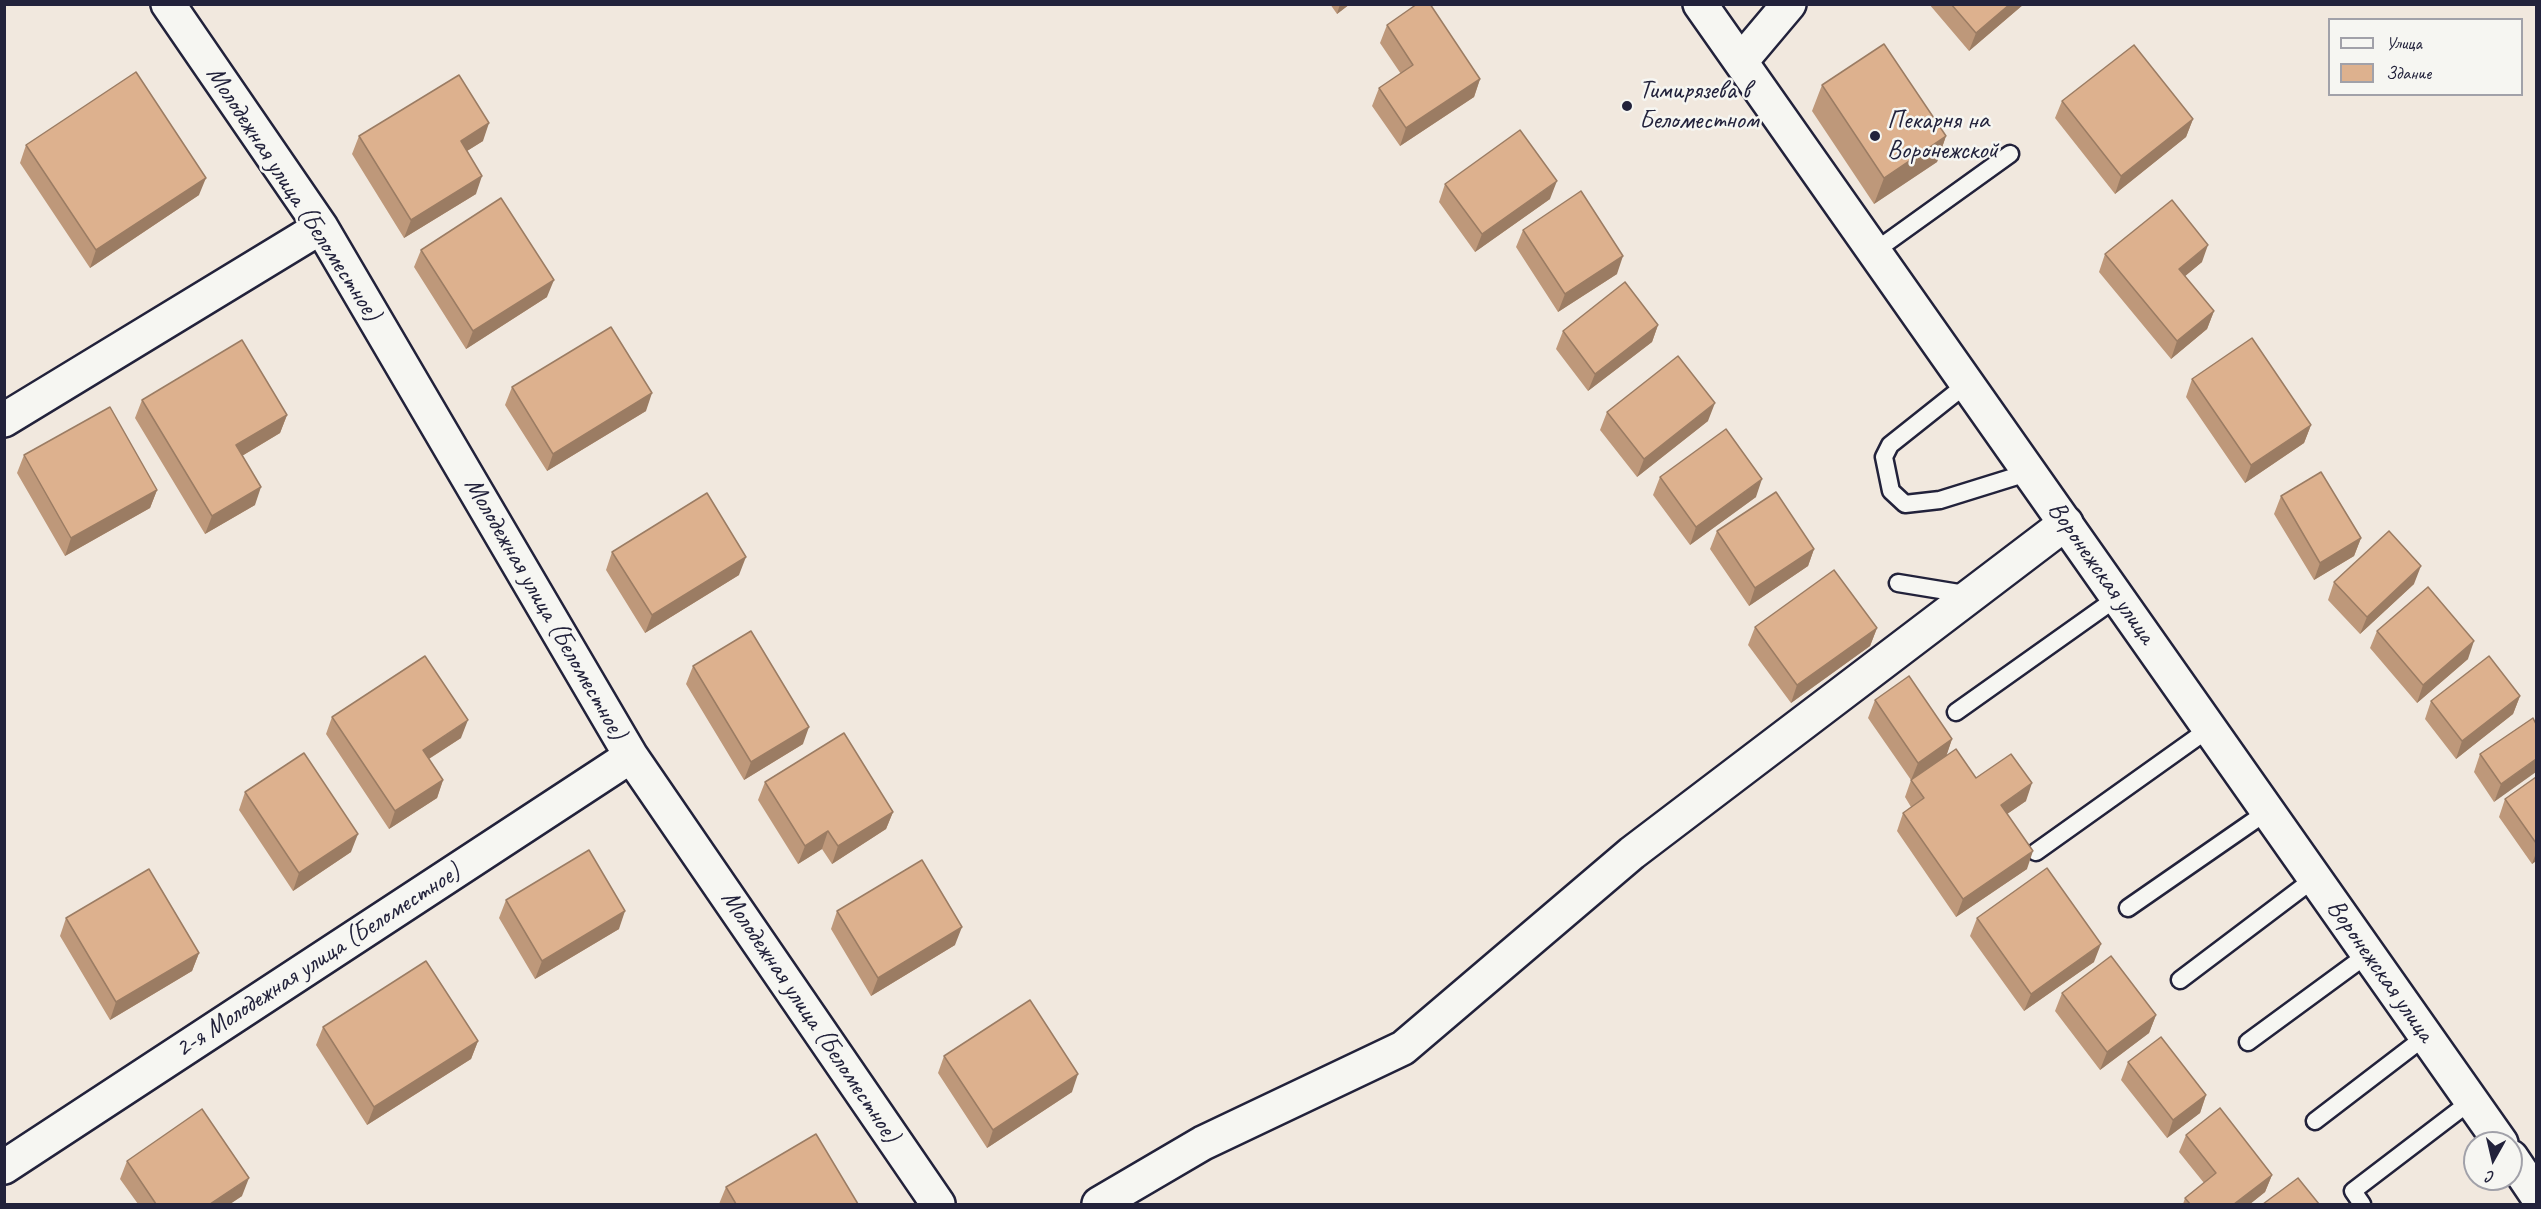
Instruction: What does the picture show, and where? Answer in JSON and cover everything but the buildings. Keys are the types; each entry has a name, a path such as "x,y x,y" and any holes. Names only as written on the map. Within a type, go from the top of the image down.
{"street":[{"name":"Молодежная улица (Беломестное)","path":"168,4 321,227 631,756 938,1204"},
{"name":"Воронежская улица","path":"1700,4 2492,1131"},
{"path":"1741,61 1789,4"},
{"path":"4,420 321,227"},
{"path":"1099,1204 1203,1143 1403,1048 1632,853 2066,523"},
{"name":"2-я Молодежная улица (Беломестное)","path":"4,1167 631,756"},
{"path":"2523,1175 2536,1194"}],"lane":[{"path":"1875,251 2010,154"},
{"path":"1968,383 1890,445 1884,457 1892,491 1905,504 1941,500 2031,472"},
{"path":"1898,583 1972,595"},
{"path":"1956,712 2118,597"},
{"path":"2036,852 2210,728"},
{"path":"2128,908 2268,811"},
{"path":"2180,980 2315,878"},
{"path":"2248,1042 2368,954"},
{"path":"2315,1121 2426,1036"},
{"path":"2362,1204 2353,1191 2471,1101"}],"place":[{"name":"Тимирязева в Беломестном","path":"1627,106"},
{"name":"Пекарня на Воронежской","path":"1875,136"}]}
